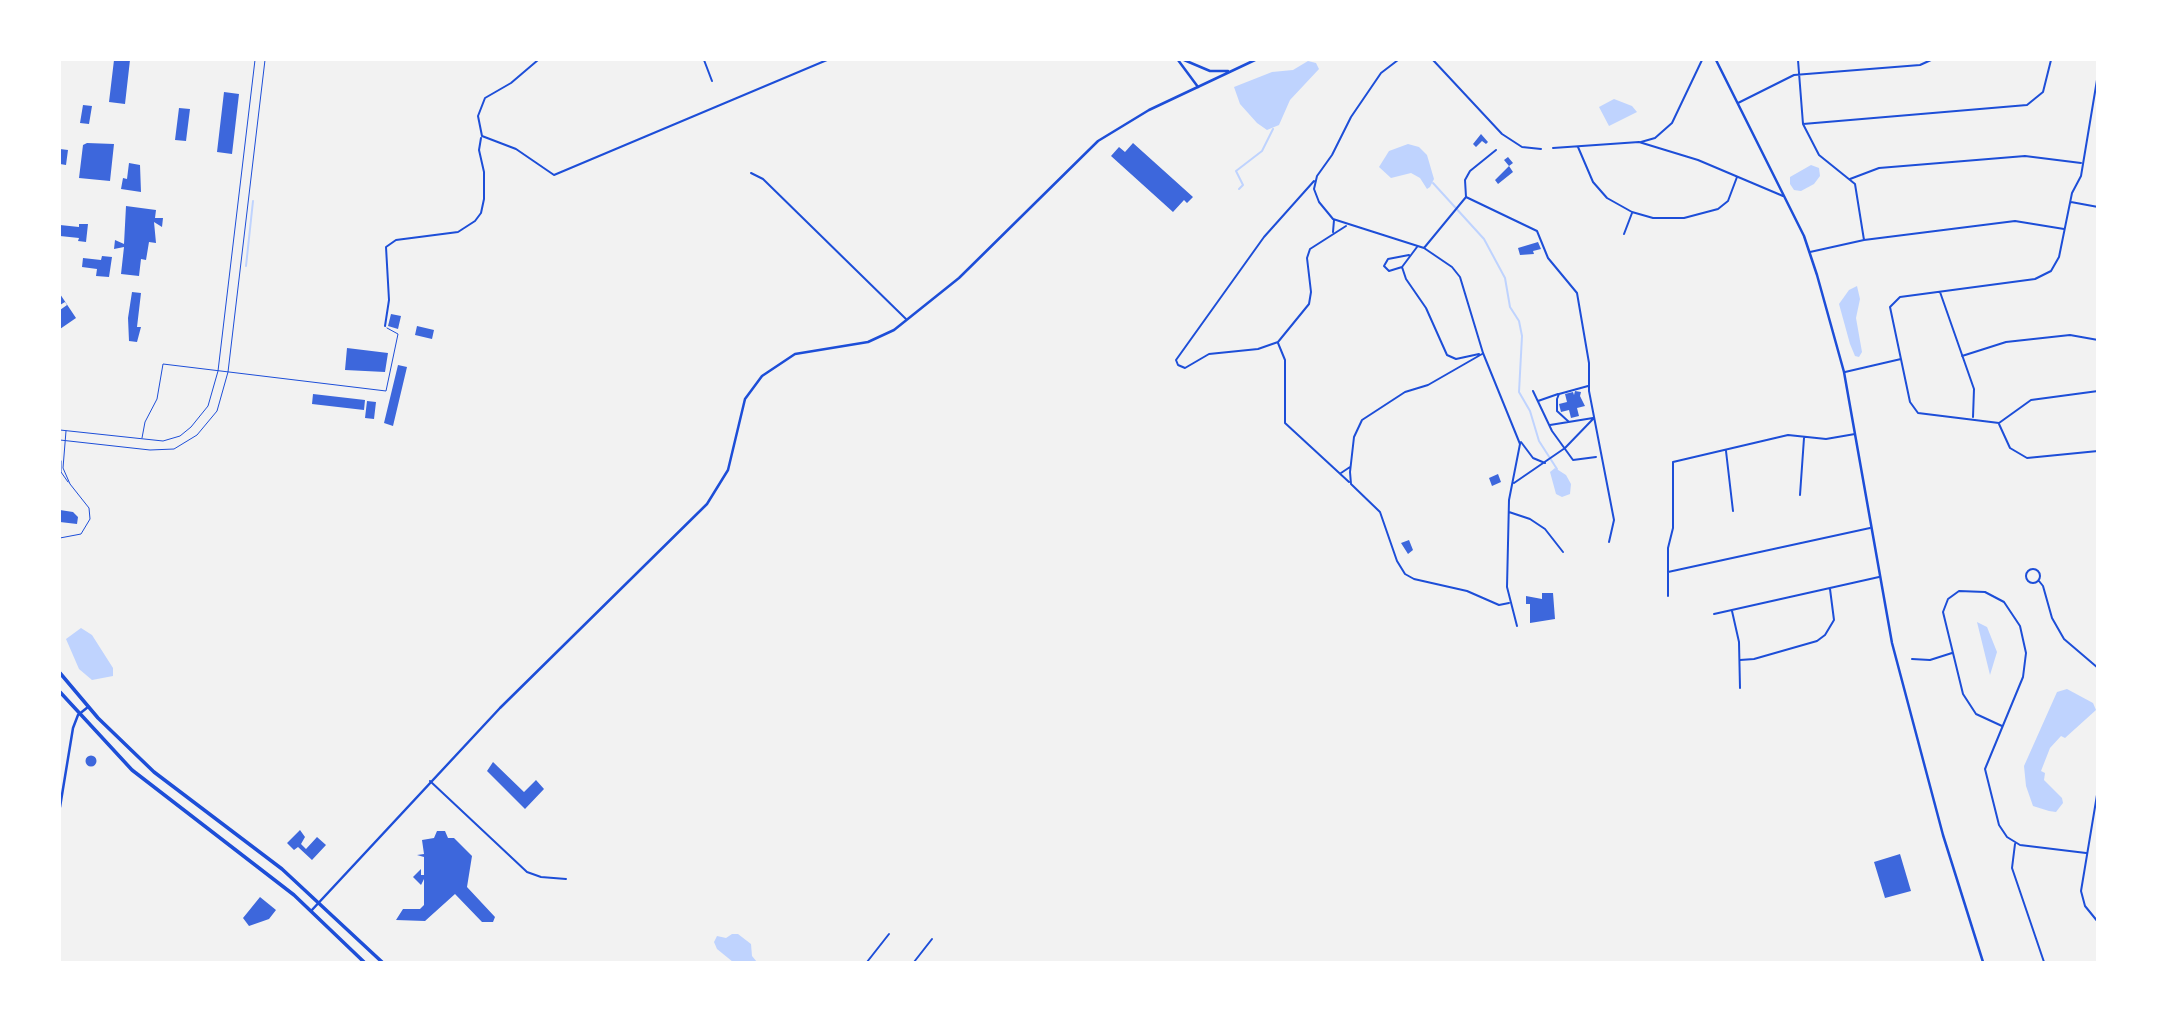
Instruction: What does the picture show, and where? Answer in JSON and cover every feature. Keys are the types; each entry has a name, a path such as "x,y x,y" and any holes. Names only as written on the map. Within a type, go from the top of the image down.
{"main road":[{"path":"1178,60 1198,86"},
{"path":"1184,60 1210,71 1232,71"},
{"path":"311,911 430,781 714,496 728,470 745,399 762,376 795,354 868,342 907,320 959,278 1098,141 1149,110 1255,60"},
{"path":"1716,60 1810,253 1844,372 1879,577 1915,736 1983,962"},
{"path":"60,673 88,707 154,772 282,869 320,901 382,962"},
{"path":"60,692 78,715 161,795 268,873 364,962"},
{"path":"60,807 78,715 88,707"}],"street":[{"path":"384,327 389,300 386,247 396,240 458,232 481,213 484,172 479,150 482,136 478,116 485,98 511,83 538,60"},
{"path":"704,60 712,81"},
{"path":"482,136 516,149 554,175 827,60"},
{"path":"1347,225 1310,249 1307,258 1311,292 1309,304 1278,342 1258,349 1209,354 1185,368 1176,363 1264,237 1315,181 1351,117 1381,73 1398,60"},
{"path":"1433,60 1512,143 1541,149"},
{"path":"1553,148 1639,142 1654,138 1672,124 1702,60"},
{"path":"1798,60 1803,124 1819,155 1850,179 1856,191 1864,240"},
{"path":"1737,104 1798,75 1920,65 1931,60"},
{"path":"1803,124 2027,105 2043,92 2051,60"},
{"path":"1962,356 2006,342 2070,335 2098,340 2098,390 2031,400 1999,423 1923,414 1913,409 1890,315 1893,302 1900,297 2043,277 2057,264 2070,202 2083,164 2098,74"},
{"path":"1639,142 1679,153 1784,197"},
{"path":"1577,146 1600,192 1632,212 1671,219 1718,209 1728,201 1738,176"},
{"path":"1424,248 1466,197 1467,175 1496,150"},
{"path":"1850,179 1879,168 2025,156 2083,164"},
{"path":"751,173 775,190 907,320"},
{"path":"1315,181 1319,202 1334,219 1424,248 1457,271 1483,353 1519,438 1533,458 1546,463"},
{"path":"1466,197 1540,235 1548,258 1579,300 1594,418 1614,520 1609,542"},
{"path":"2070,202 2098,207"},
{"path":"1624,234 1632,212"},
{"path":"1332,233 1334,219"},
{"path":"1810,253 1864,240 2015,221 2064,229"},
{"path":"1409,256 1388,259 1384,264 1389,271 1402,267 1417,246"},
{"path":"1402,267 1406,279 1426,308 1447,355 1460,358 1483,353"},
{"path":"1940,291 1974,389 1973,419"},
{"path":"1278,342 1285,360 1285,423 1380,512 1397,561 1405,574 1414,579 1467,591 1499,605 1509,603"},
{"path":"1352,484 1354,437 1362,420 1405,392 1428,385 1483,353"},
{"path":"1460,358 1462,364"},
{"path":"1844,372 1902,359"},
{"path":"1538,401 1589,386"},
{"path":"1533,391 1549,425 1577,462 1596,457"},
{"path":"1559,394 1557,411 1569,422"},
{"path":"1549,425 1594,418"},
{"path":"1513,484 1555,457 1594,418"},
{"path":"1999,423 2010,448 2027,458 2098,451"},
{"path":"1668,596 1668,548 1673,528 1672,469 1677,460 1788,435 1826,439 1855,433"},
{"path":"1800,495 1804,437"},
{"path":"1517,626 1509,603 1509,512 1520,458 1519,438"},
{"path":"1726,450 1731,475 1732,511"},
{"path":"1338,472 1345,472 1351,466"},
{"path":"1509,512 1530,519 1545,529 1563,552"},
{"path":"1668,572 1871,528"},
{"path":"2039,581 2028,582 2028,571 2038,571 2052,618 2064,639 2076,652 2098,668"},
{"path":"1714,614 1879,577"},
{"path":"1740,660 1754,659 1816,641 1825,635 1834,616 1829,588"},
{"path":"2001,726 1970,708 1943,612 1953,594 1967,590 1985,592 2011,610 2020,626 2026,662 2023,677 1985,769 1985,778 1999,825 2015,843 2086,853"},
{"path":"1732,610 1740,660 1740,688"},
{"path":"1912,659 1930,660 1953,653"},
{"path":"430,781 527,872 541,877 566,879"},
{"path":"2098,789 2086,853 2083,900 2098,922"},
{"path":"2090,824 2098,824"},
{"path":"2015,843 2012,868 2044,962"},
{"path":"867,962 889,933"},
{"path":"914,962 932,939"}],"lane":[{"path":"60,430 142,439 172,439 191,427 208,406 218,371 255,60"},
{"path":"60,440 150,450 174,449 185,444 209,423 223,397 228,372 265,60"},
{"path":"142,439 145,422 157,399 163,364 386,391 398,334 384,327"},
{"path":"60,538 74,537 86,528 90,512 70,484 61,458 66,431"}],"water":[{"path":"1308,61 1316,63 1319,69 1290,100 1279,125 1267,130 1240,104 1234,87 1272,72 1293,70"},
{"path":"1614,99 1632,106 1637,112 1609,126 1599,107"},
{"path":"1408,144 1419,147 1427,155 1434,179 1427,189 1420,178 1411,173 1391,178 1379,167 1389,151"},
{"path":"1811,165 1819,168 1820,176 1814,184 1801,191 1794,190 1790,177"},
{"path":"1857,286 1860,299 1856,318 1862,352 1859,357 1855,356 1850,344 1839,304 1849,290"},
{"path":"1555,468 1566,475 1571,484 1570,494 1562,497 1556,494 1550,472"},
{"path":"1977,622 1987,627 1997,652 1990,675"},
{"path":"81,628 92,635 113,668 113,676 92,680 79,669 66,639"},
{"path":"2067,689 2093,703 2096,710 2065,738 2061,736 2050,748 2041,771 2045,773 2044,780 2062,798 2063,803 2056,812 2033,806 2026,786 2024,766 2057,692"},
{"path":"738,934 751,944 752,956 757,962 733,962 717,949 714,942 717,936 726,938"}],"building":[{"path":"114,60 130,60 125,104 109,102"},
{"path":"224,92 239,94 232,154 217,152"},
{"path":"83,105 92,106 89,124 80,123"},
{"path":"179,108 190,109 186,141 175,140"},
{"path":"1481,134 1488,142 1486,144 1482,141 1476,147 1473,144"},
{"path":"1133,143 1193,197 1187,203 1184,200 1173,212 1111,156 1119,147 1125,152"},
{"path":"114,144 110,181 79,178 83,145"},
{"path":"60,149 68,150 66,165 60,164"},
{"path":"1508,157 1513,163 1509,166 1504,160"},
{"path":"129,163 140,165 141,192 121,189 123,178 127,179"},
{"path":"1509,166 1513,172 1498,184 1495,180"},
{"path":"126,206 156,210 155,218 163,218 162,227 154,222 156,243 149,242 146,260 141,259 139,276 121,274 124,247 114,249 115,240 124,244"},
{"path":"79,224 88,224 86,242 78,241 79,238 60,236 60,225 79,227"},
{"path":"1538,242 1541,249 1533,251 1534,254 1520,255 1518,248"},
{"path":"102,256 112,257 109,277 96,276 97,269 82,267 83,258 101,260"},
{"path":"132,292 141,293 137,327 141,327 137,342 129,341 128,318"},
{"path":"60,294 76,318 60,329 60,310 67,305 65,302 60,305"},
{"path":"391,314 401,316 398,329 388,326"},
{"path":"417,326 434,330 432,339 415,335"},
{"path":"347,348 388,353 385,372 345,370"},
{"path":"398,365 407,367 393,426 384,423"},
{"path":"1575,391 1581,392 1585,406 1577,408 1579,416 1571,418 1569,410 1561,412 1559,404 1567,402 1565,394 1573,392 1574,395"},
{"path":"313,394 365,400 364,410 312,404"},
{"path":"367,401 376,402 374,419 365,418"},
{"path":"1498,474 1501,482 1492,486 1489,478"},
{"path":"60,510 73,512 78,517 77,524 60,522"},
{"path":"1409,540 1413,550 1408,554 1401,543"},
{"path":"1542,593 1553,593 1555,619 1530,623 1530,604 1526,604 1526,596 1542,599"},
{"path":"91,755 97,761 91,767 85,761"},
{"path":"493,762 524,792 536,780 544,789 525,809 487,771"},
{"path":"300,830 305,837 301,844 306,849 317,837 326,845 312,860 298,847 294,850 287,843"},
{"path":"437,831 445,831 448,838 454,838 472,856 467,887 495,917 493,922 482,922 455,894 425,921 396,920 403,909 420,909 424,905 424,879 421,885 413,877 421,869 421,875 424,875 424,857 417,855 424,854 422,840 434,838"},
{"path":"1900,854 1911,891 1885,898 1874,862"},
{"path":"260,897 276,910 269,919 249,926 243,918"}],"waterway":[{"path":"1239,189 1243,185 1236,171 1262,151 1273,129"},
{"path":"1433,183 1484,239 1505,278 1510,307 1519,321 1522,336 1519,392 1530,411 1539,441 1557,469"},
{"path":"246,266 253,201"}]}
